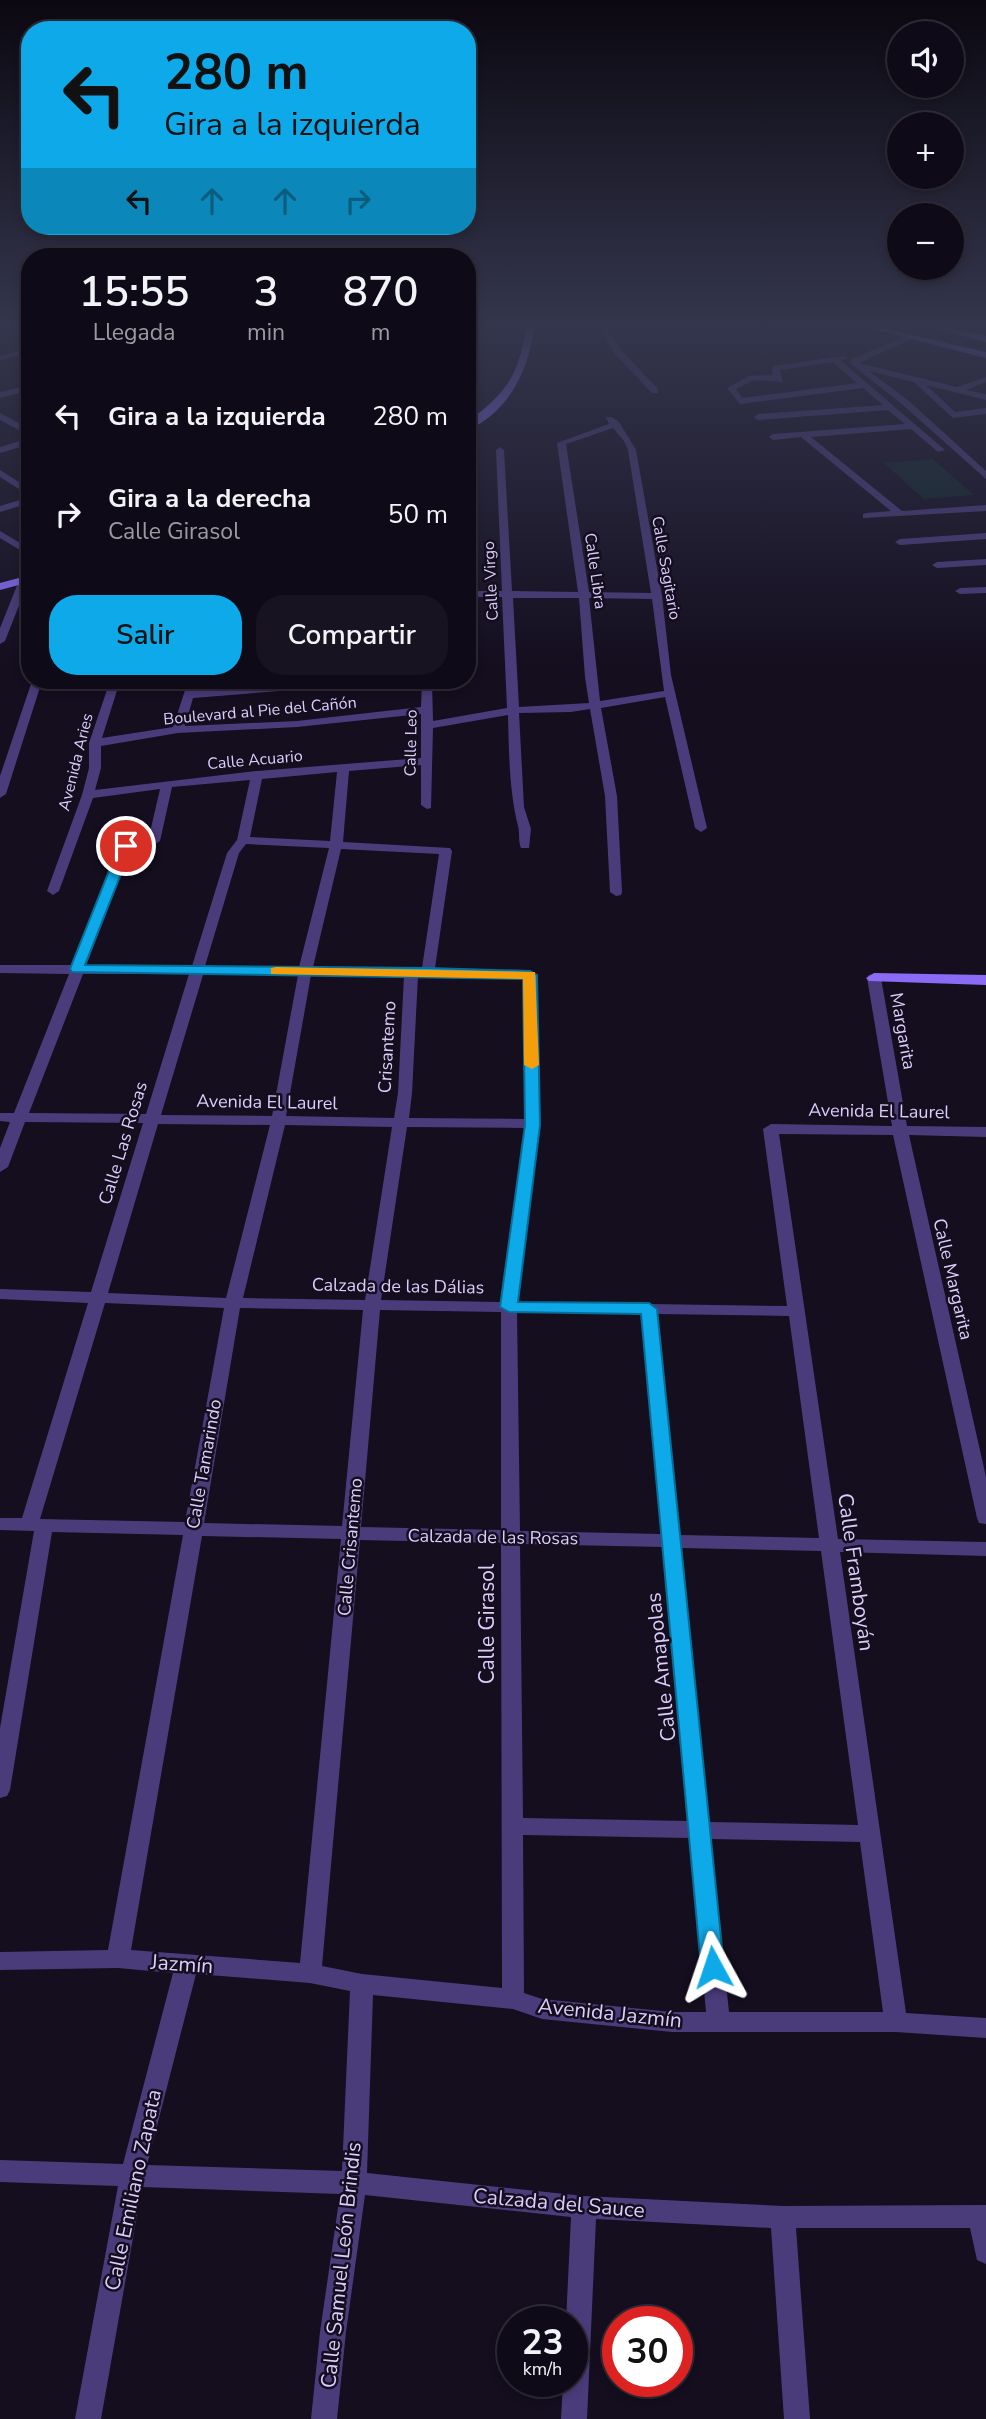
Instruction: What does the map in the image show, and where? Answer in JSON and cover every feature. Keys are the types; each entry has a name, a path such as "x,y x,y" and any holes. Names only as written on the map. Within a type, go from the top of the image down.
{"street":[{"name":"Calle Libra","path":"570,440 561,443 584,596 595,704 611,796 616,892"},
{"name":"Calle Sagitario","path":"628,440 632,450 657,596 670,693 701,828"},
{"path":"809,440 899,513"},
{"path":"930,440 986,489"},
{"path":"946,440 986,476"},
{"path":"0,450 21,444"},
{"name":"Calle Virgo","path":"500,450 518,807 525,845"},
{"path":"0,473 21,488"},
{"path":"0,509 21,503"},
{"path":"866,516 986,508"},
{"path":"0,534 21,547"},
{"path":"900,542 986,536"},
{"path":"937,565 986,562"},
{"path":"0,587 21,581"},
{"path":"960,591 986,590"},
{"path":"1,638 21,593"},
{"path":"476,594 657,596"},
{"path":"0,794 34,689"},
{"name":"Avenida Aries","path":"53,891 88,795 95,768 95,743 112,689"},
{"path":"178,730 191,689"},
{"path":"189,695 236,689"},
{"name":"Calle Leo","path":"427,689 427,805"},
{"path":"428,725 515,710 550,711 670,693"},
{"name":"Boulevard al Pie del Cañón","path":"95,743 178,730 297,724 428,710"},
{"name":"Calle Acuario","path":"88,795 167,784 426,761"},
{"name":"Calle Tamarindo","path":"118,1959 233,1303 278,1122 305,972 336,845 342,768"},
{"name":"Calle Las Rosas","path":"0,1790 36,1525 96,1297 233,853 243,840 257,775"},
{"path":"154,842 167,784"},
{"path":"0,970 428,972 446,850 243,840"},
{"path":"0,1167 126,846"},
{"name":"Crisantemo","path":"400,1123 405,1093 411,972"},
{"name":"Calle Girasol","path":"428,972 530,975 533,1125 509,1307 513,1999"},
{"path":"874,978 986,980"},
{"name":"Margarita","path":"874,978 900,1131"},
{"name":"Avenida El Laurel","path":"0,1117 533,1125"},
{"name":"Calle Crisantemo","path":"310,1973 372,1305 400,1123"},
{"name":"Avenida El Laurel","path":"771,1129 986,1132"},
{"name":"Calle Framboyán","path":"771,1129 896,2022"},
{"name":"Calle Margarita","path":"900,1131 986,1518"},
{"name":"Calzada de las Dálias","path":"0,1294 233,1303 796,1311"},
{"name":"Calle Amapolas","path":"649,1309 718,2022"},
{"name":"Calzada de las Rosas","path":"0,1524 986,1549"},
{"path":"511,1826 870,1834"},
{"name":"Jazmín","path":"0,1961 118,1959 310,1973 362,1984"},
{"name":"Calle Emiliano Zapata","path":"88,2419 132,2175 187,1964"},
{"name":"Avenida Jazmín","path":"362,1984 513,1999 542,2009 672,2022 896,2022 986,2028"},
{"name":"Calle Samuel León Brindis","path":"324,2419 354,2183 362,1984"},
{"name":"Calzada del Sauce","path":"0,2171 354,2183 584,2207 783,2217 984,2216"},
{"path":"574,2419 584,2207"},
{"path":"984,2216 986,2252"},
{"path":"783,2217 797,2419"}],"green space":[{"path":"933,459 974,495 924,499 884,463"}],"slow traffic":[{"path":"276,971 530,975 532,1065"}],"route":[{"path":"126,846 77,969 530,975 533,1125 509,1307 649,1309 713,1967"}]}
